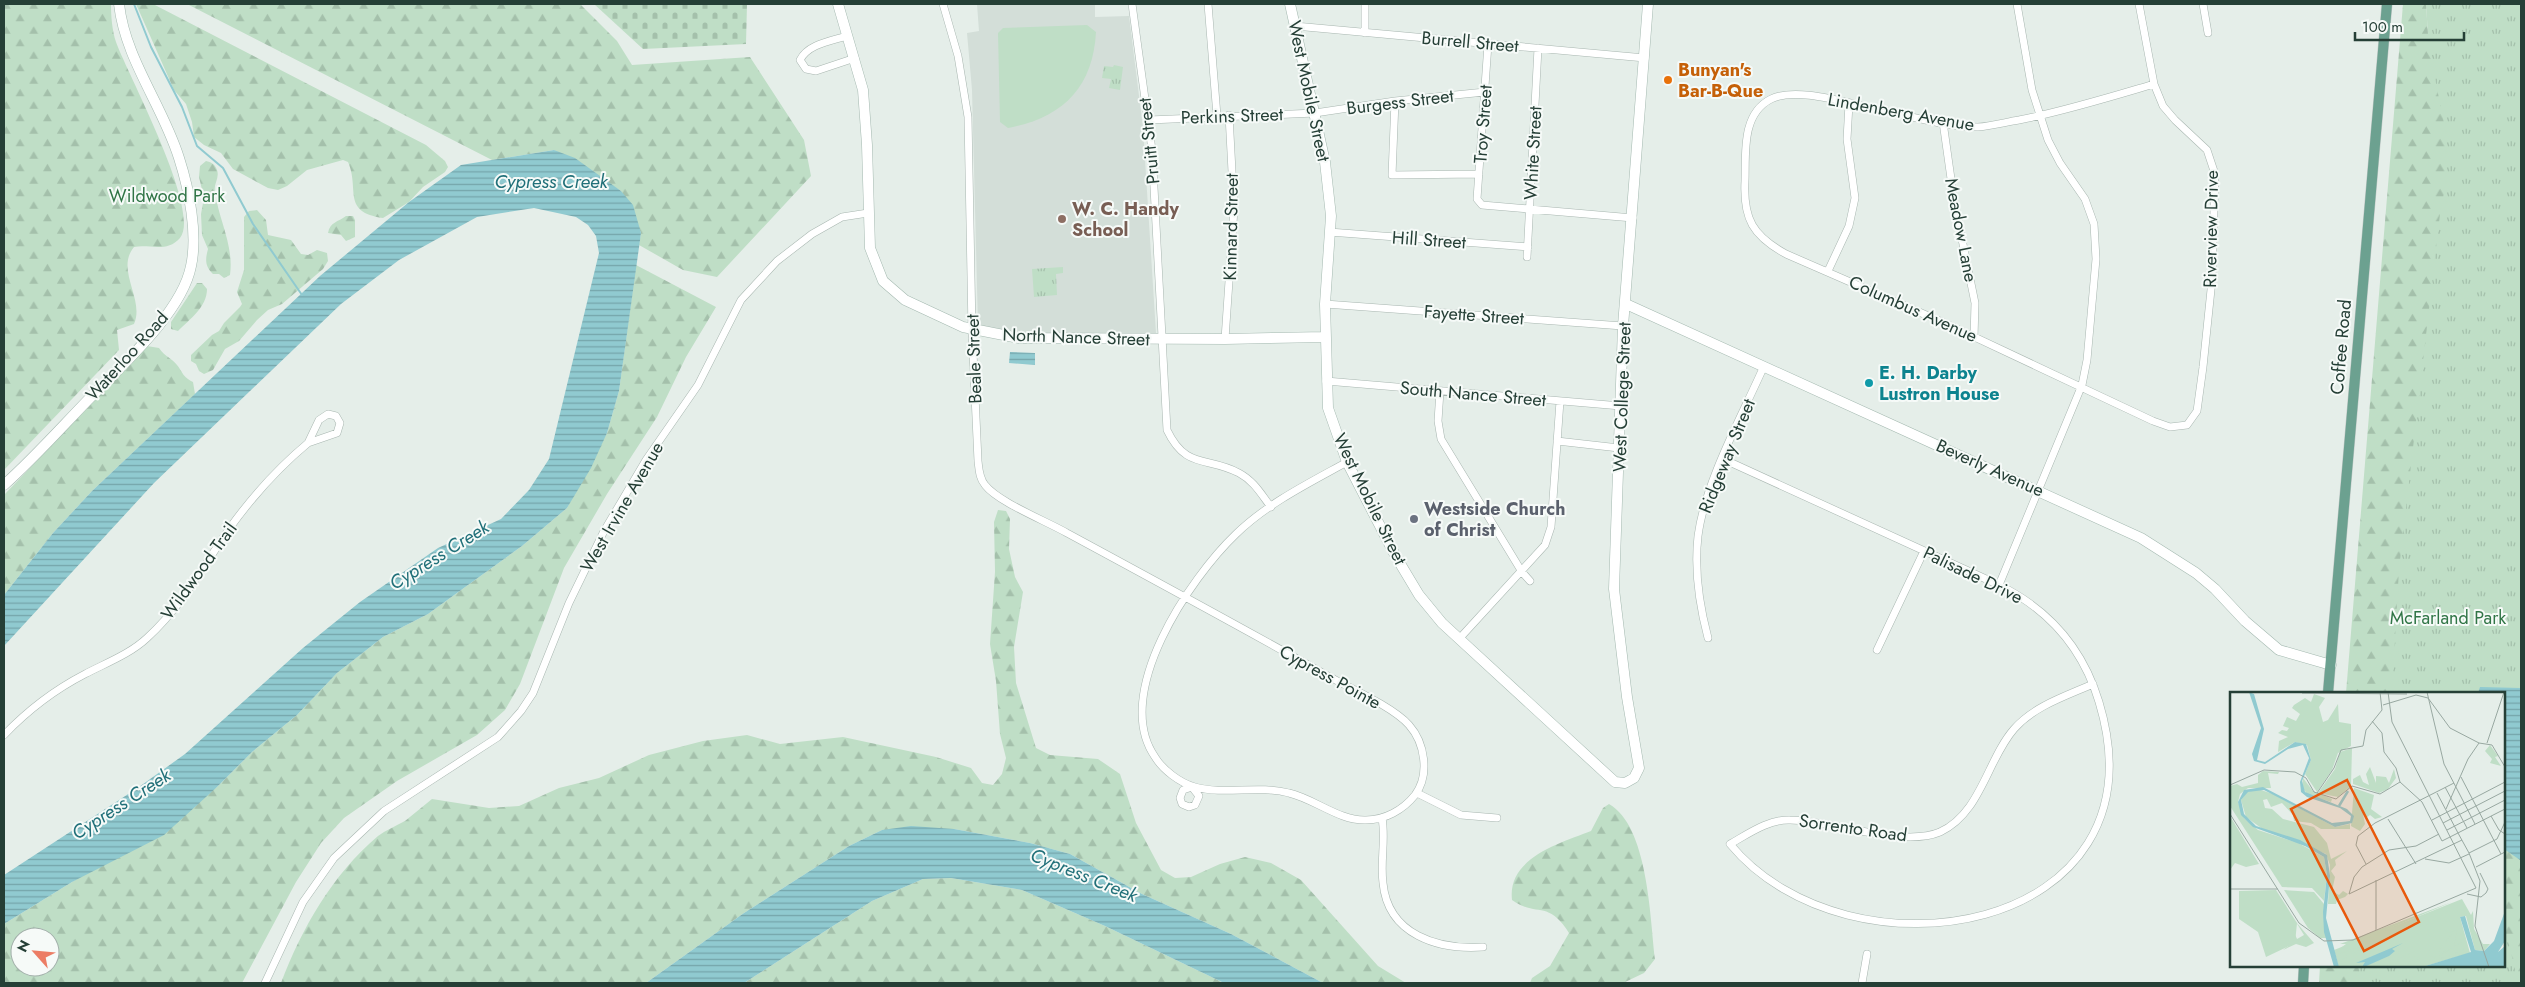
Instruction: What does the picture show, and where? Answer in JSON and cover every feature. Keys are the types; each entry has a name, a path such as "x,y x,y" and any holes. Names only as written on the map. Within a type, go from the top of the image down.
{"main road":[{"name":"Coffee Road","path":"2328,692 2387,4"},
{"path":"2303,983 2304,967"}],"street":[{"name":"Waterloo Road","path":"4,485 164,320 191,268 194,246 192,219 179,158 156,101 129,47 121,22 119,4"},
{"path":"838,4 855,58 865,103 868,213"},
{"name":"Beale Street","path":"943,4 958,56 968,116 972,330 978,461 984,484 1007,501 1185,598"},
{"name":"Pruitt Street","path":"1132,4 1149,120 1167,430 1174,446 1188,457 1238,473 1252,482 1271,507"},
{"path":"1208,4 1217,116"},
{"name":"West Mobile Street","path":"1290,4 1325,162 1331,216 1325,304 1326,381 1328,408 1347,462 1395,555 1420,595 1459,639 1615,782 1626,783"},
{"path":"1365,4 1365,33"},
{"name":"West College Street","path":"1626,783 1634,778 1639,768 1627,697 1614,589 1623,326 1633,218 1648,4"},
{"path":"1999,585 2082,386 2088,360 2096,260 2094,224 2085,199 2051,148 2040,116 2032,90 2017,4"},
{"name":"Riverview Drive","path":"2139,4 2154,84 2169,113 2207,150 2215,174 2212,280 2203,367 2195,415"},
{"path":"2203,4 2208,33"},
{"name":"Burrell Street","path":"1295,26 1645,58"},
{"path":"848,36 811,48 804,52 800,60 806,69 816,71 855,58"},
{"name":"Troy Street","path":"1488,44 1479,174 1479,203 1482,205 1530,209"},
{"name":"White Street","path":"1527,258 1538,48"},
{"name":"Lindenberg Avenue","path":"1764,103 1781,96 1798,94 1943,122 1979,127 2040,116 2154,84"},
{"name":"Burgess Street","path":"1315,113 1395,101 1485,92"},
{"path":"1395,101 1392,175 1479,174"},
{"name":"Columbus Avenue","path":"1764,103 1754,116 1748,132 1744,193 1749,219 1758,234 1770,246 2170,427 2187,425 2195,415"},
{"path":"1828,271 1849,226 1855,198 1847,139 1849,104"},
{"name":"Perkins Street","path":"1149,120 1229,115 1315,113"},
{"name":"Kinnard Street","path":"1226,339 1234,209 1229,115"},
{"name":"Meadow Lane","path":"1943,122 1954,200 1976,303 1974,338"},
{"path":"1530,209 1633,218"},
{"name":"North Nance Street","path":"868,213 870,248 884,281 905,300 946,321 972,330 1020,338 1226,339 1325,337"},
{"name":"West Irvine Avenue","path":"265,983 303,902 319,877 345,846 384,811 498,736 521,711 533,693 569,604 604,531 646,460 698,385 741,300 777,261 812,234 842,217 868,213"},
{"name":"Hill Street","path":"1329,232 1528,247"},
{"name":"Fayette Street","path":"1325,304 1623,326"},
{"name":"Beverly Avenue","path":"1626,304 2040,490 2141,538 2174,558 2215,589 2245,621 2278,650 2330,665"},
{"name":"Ridgeway Street","path":"1708,638 1698,589 1698,536 1705,506 1723,459 1764,366"},
{"name":"South Nance Street","path":"1326,381 1621,406"},
{"path":"1440,391 1438,421 1441,438 1522,572 1530,581"},
{"path":"1459,639 1522,572 1545,544 1550,527 1560,401"},
{"path":"328,414 336,416 340,424 337,433 308,442 319,420 328,414"},
{"path":"1557,441 1619,448"},
{"name":"Wildwood Trail","path":"4,735 24,715 48,696 114,660 146,639 172,613 229,529 260,489 308,442"},
{"name":"Palisade Drive","path":"1723,459 1999,585 2029,602 2057,625 2082,659 2093,684 2106,728 2110,771 2100,823 2082,863"},
{"path":"1347,462 1289,494 1271,507 1234,536 1200,575 1159,646 1146,680 1140,706 1142,725 1154,757 1166,770 1192,786 1273,789 1307,798 1356,820 1382,818 1393,814 1416,793 1461,815 1497,818"},
{"path":"1877,650 1924,551"},
{"name":"Cypress Pointe","path":"1185,598 1402,718 1414,732 1424,758 1422,781 1416,793"},
{"name":"Sorrento Road","path":"1744,867 1730,844 1764,826 1789,820 1906,837 1940,832 1956,822 1967,809 2016,727 2036,710 2093,684"},
{"path":"1382,818 1385,834 1382,883 1385,899 1397,920 1426,941 1460,948 1483,947"},
{"path":"1862,983 1863,953 1876,956"}],"shaded area":[{"name":"W. C. Handy School","path":"977,4 1095,4 1095,17 1129,16 1143,128 1156,333 1019,333 978,326 972,90 967,33 979,31"}],"green space":[{"name":"Wildwood Park","path":"4,4 111,4 116,42 172,172 181,200 184,223 180,238 175,243 164,247 134,247 129,256 128,265 136,314 134,324 117,330 119,350 4,470"},
{"path":"136,4 153,4 426,145 445,161 448,167 445,172 423,187 409,202 383,218 362,211 357,205 354,198 348,162 343,160 307,170 287,186 278,190 268,188 233,169 221,153 204,145 194,137 192,122 186,104 174,90"},
{"path":"187,4 580,4 617,41 632,65 750,57 804,140 811,176 717,277 683,270 639,245 641,233 621,191 554,150 492,160"},
{"path":"594,4 747,4 746,44 643,49"},
{"path":"2403,4 2426,4 2429,49 2445,128 2446,183 2440,214 2399,569 2392,692 2346,692"},
{"name":"McFarland Park","path":"2426,4 2521,4 2521,983 2339,983 2341,967 2505,967 2505,692 2367,692 2428,35"},
{"path":"1087,25 1096,32 1094,52 1089,69 1071,97 1059,108 1044,117 1027,123 1008,128 1000,122 998,33 1003,28"},
{"path":"1114,65 1123,67 1120,90 1109,88 1111,79 1102,78 1104,66 1113,67"},
{"path":"206,161 214,165 218,173 215,192 228,243 231,264 230,275 224,278 219,274 213,274 208,268 206,260 208,249 202,235 201,214 204,198 199,177 200,166"},
{"path":"257,210 266,220 268,235 291,240 301,254 308,255 317,250 327,253 328,261 323,269 282,304 268,310 239,341 225,349 213,370 204,374 191,361 191,355 212,335 219,331 242,304 237,292 244,270 244,217 249,211"},
{"path":"346,216 353,216 355,220 355,237 346,241 341,235 328,233 332,224"},
{"path":"636,265 716,307 686,357 657,417 607,494 564,568 520,684 505,710 477,735 397,781 344,818 321,843 296,882 242,983 4,983 4,924 217,787 252,752 297,715 337,673 383,637 428,614 522,546 567,508 607,433 619,391"},
{"path":"1063,267 1063,273 1056,274 1057,295 1034,297 1032,269"},
{"path":"197,283 202,283 207,289 201,307 178,331 171,329 171,322"},
{"path":"147,346 159,348 175,363 185,376 193,382 195,394 92,491 53,533 4,595 4,495"},
{"path":"998,510 1006,511 1010,519 1009,549 1015,577 1023,592 1014,647 1016,683 1036,748 1050,755 1098,759 1120,774 1136,823 1161,870 1175,878 1191,877 1220,864 1245,857 1271,863 1301,880 1378,966 1406,983 1323,983 1231,934 1142,894 1070,854 1030,843 954,829 882,830 849,846 744,913 646,983 281,983 289,962 309,923 346,868 378,836 405,821 432,799 489,808 519,806 559,788 599,778 649,755 703,741 747,735 780,744 843,737 936,757 971,768 982,783 993,785 1002,774 1006,758 1000,734 996,681 990,644 995,572 994,522"},
{"path":"1609,804 1622,815 1632,832 1639,852 1649,897 1655,959 1644,973 1623,983 1530,983 1532,978 1550,966 1569,933 1555,916 1548,912 1528,908 1512,900 1513,885 1518,873 1538,854 1591,831 1603,808"},
{"path":"2505,850 2520,860 2521,865 2521,983 2518,983 2509,944 2505,935"},
{"path":"951,878 1022,890 1105,926 1224,983 744,983 872,901 923,879"},
{"path":"2320,967 2358,967 2358,983 2319,983"}],"water":[{"name":"Cypress Creek","path":"554,150 575,158 621,191 633,205 641,233 619,391 607,433 591,468 567,508 522,546 428,614 383,637 337,673 297,715 252,752 164,835 72,882 4,924 4,875 139,787 185,754 303,648 360,602 438,548 501,519 529,490 549,459 599,253 596,236 588,225 576,217 534,208 477,217 399,260 341,304 154,483 4,646 4,595 53,533 92,491 320,276 409,202 461,165"},
{"path":"1010,352 1035,353 1035,365 1009,363"},
{"path":"2480,687 2521,688 2521,865 2520,860 2505,850 2505,692 2478,692"},
{"name":"Cypress Creek","path":"911,826 954,829 1030,843 1070,854 1142,894 1231,934 1323,983 1224,983 1105,926 1022,890 951,878 923,879 872,901 744,983 646,983 744,913 849,846 882,830"}],"waterway":[{"path":"134,4 151,47 182,107 197,146 223,168 253,224 302,295"}],"place":[{"name":"Bunyan's Bar-B-Que","path":"1668,80"},
{"name":"W. C. Handy School","path":"1062,219"},
{"name":"E. H. Darby Lustron House","path":"1869,383"},
{"name":"Westside Church of Christ","path":"1414,519"}]}
